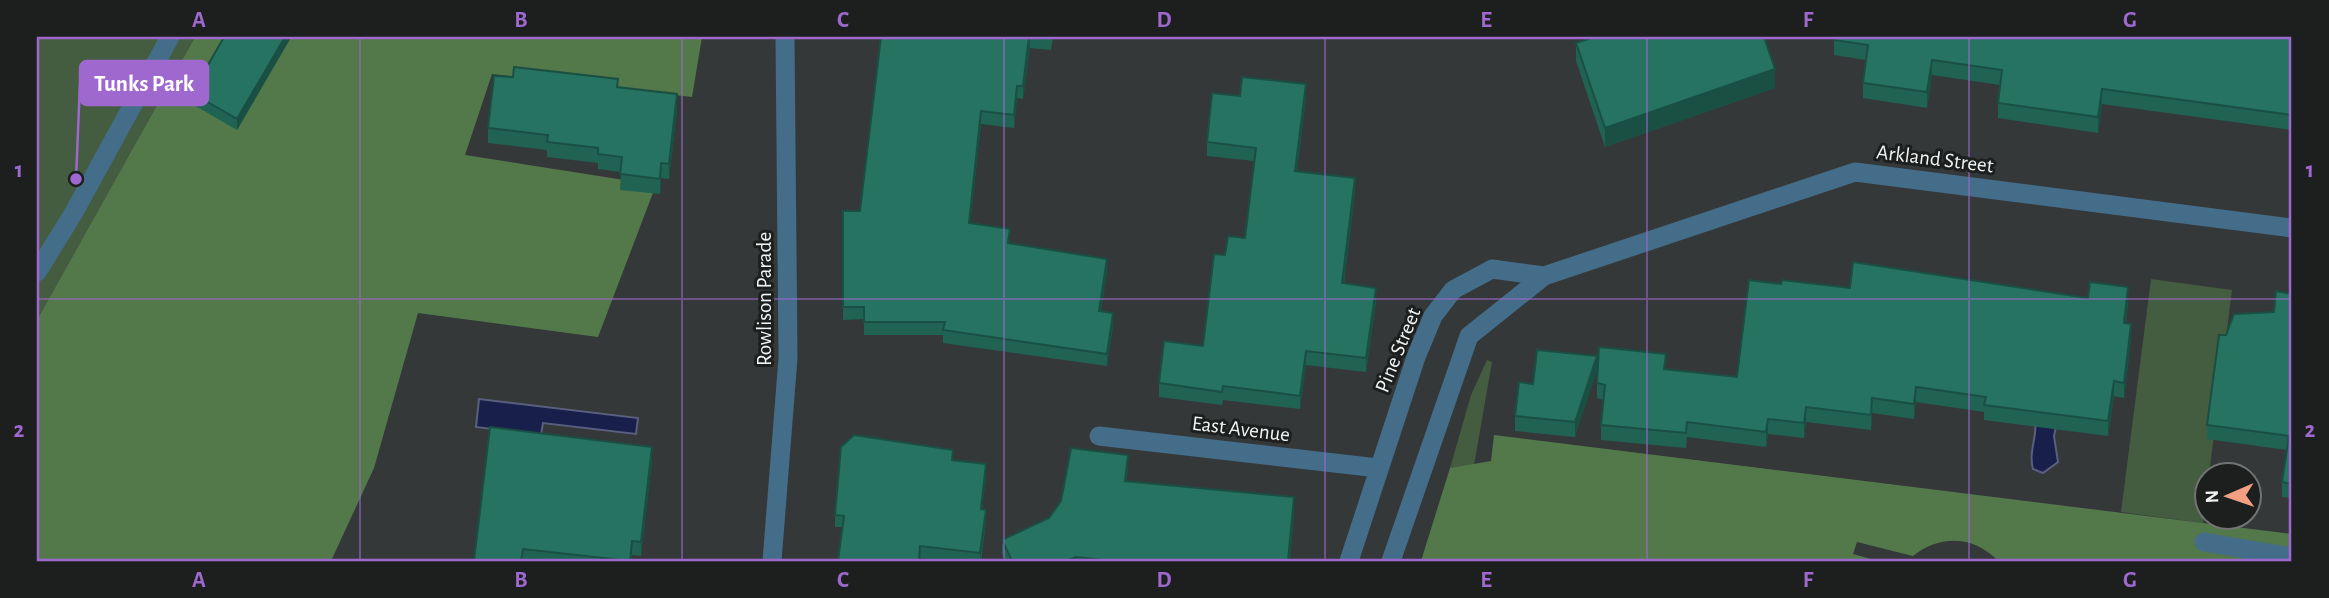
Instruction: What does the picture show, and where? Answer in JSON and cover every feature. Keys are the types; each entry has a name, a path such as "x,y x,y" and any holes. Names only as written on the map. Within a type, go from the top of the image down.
{"street":[{"path":"37,272 73,214 170,37"},
{"name":"Rowlison Parade","path":"772,561 789,358 785,37"},
{"name":"Arkland Street","path":"1544,276 1855,172 2292,228"},
{"name":"Pine Street","path":"1349,561 1378,468 1433,316 1453,290 1492,269 1544,276"},
{"path":"1391,561 1469,336 1544,276"},
{"name":"East Avenue","path":"1099,436 1378,468"},
{"path":"2204,542 2292,557"}],"green space":[{"path":"37,37 195,37 37,320"},
{"path":"195,37 702,37 692,97 492,74 465,155 656,185 598,337 418,313 374,468 331,561 37,561 37,320"},
{"path":"2151,279 2232,290 2211,462 2192,462 2192,522 2121,512"},
{"path":"1487,360 1492,362 1474,465 1450,468 1471,395"},
{"path":"1494,435 2192,522 2192,532 2262,530 2292,534 2292,561 1998,561 1979,547 1946,541 1923,549 1913,556 1857,542 1853,554 1878,561 1421,561 1450,468 1491,461"}],"water":[{"path":"479,399 638,418 636,434 543,423 541,435 476,427"},
{"path":"2035,418 2056,427 2054,436 2058,462 2043,473 2033,469"}],"building":[{"path":"224,37 285,37 237,119 192,93"},
{"path":"881,37 1029,37 1023,86 1017,86 1014,115 981,111 969,223 1010,229 1008,243 1107,259 1099,311 1113,313 1107,354 943,330 945,322 864,322 864,307 843,307 843,211 860,211"},
{"path":"1594,37 1764,37 1775,69 1605,128 1576,43"},
{"path":"1834,37 2292,37 2292,115 2102,89 2098,117 1998,103 2002,70 1932,60 1927,92 1863,83 1868,45 1834,40"},
{"path":"514,67 618,79 617,87 677,94 669,164 661,163 660,179 620,174 622,157 598,154 598,148 547,142 548,135 488,128 494,76 513,77"},
{"path":"1242,77 1306,84 1295,171 1355,178 1342,283 1376,288 1366,358 1306,351 1300,396 1223,386 1222,392 1159,383 1164,341 1203,346 1214,254 1225,255 1228,236 1245,238 1256,148 1207,142 1212,93 1240,96"},
{"path":"1853,262 2088,298 2090,282 2128,287 2124,323 2131,324 2124,383 2114,381 2108,421 1984,405 1986,397 1916,387 1914,404 1872,398 1871,415 1806,407 1804,423 1768,419 1766,432 1687,422 1686,433 1601,425 1605,385 1597,383 1599,347 1666,354 1664,369 1737,377 1749,280 1781,284 1782,280 1850,288"},
{"path":"2276,291 2292,294 2292,484 2282,482 2289,436 2207,425 2219,335 2226,335 2234,314 2274,312"},
{"path":"1537,350 1597,356 1575,422 1515,416 1519,382 1533,384"},
{"path":"490,427 652,447 641,542 632,541 630,561 523,549 521,561 474,561"},
{"path":"854,435 953,450 952,460 986,464 981,509 986,510 980,553 920,546 919,561 838,561 844,516 835,515 841,447"},
{"path":"1071,448 1128,455 1125,481 1294,497 1288,561 1112,561 1076,557 1066,561 1012,561 1002,540 1049,518 1061,501"}],"place":[{"name":"Tunks Park","path":"76,179"}]}
